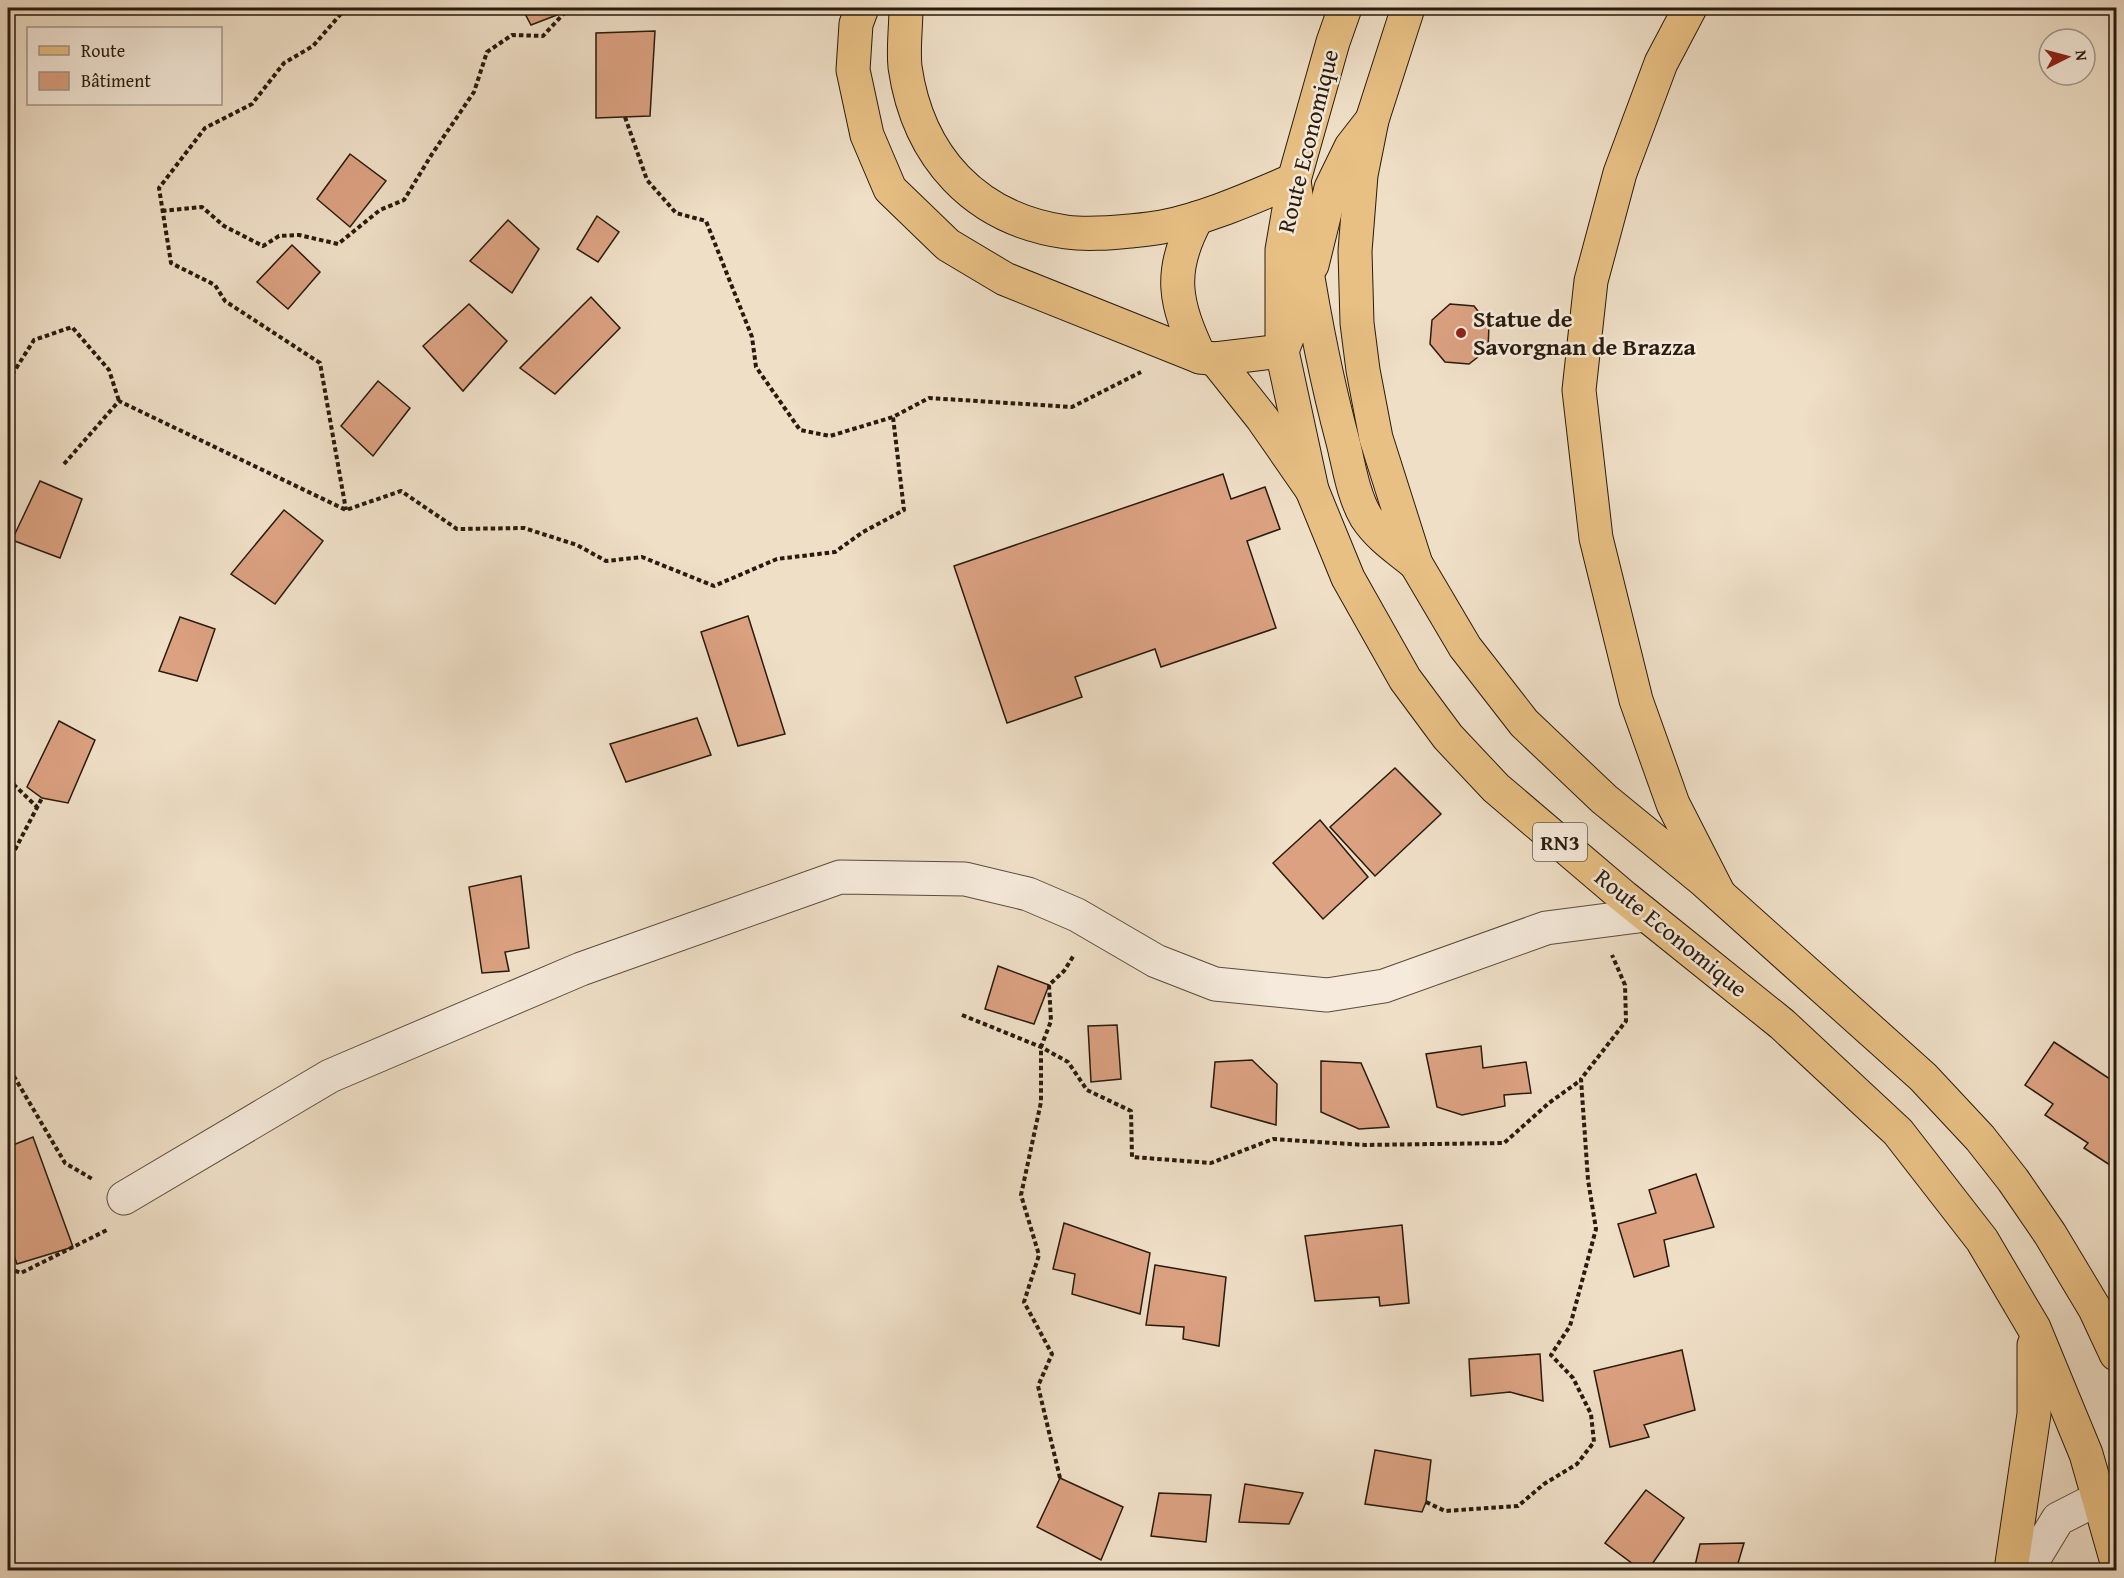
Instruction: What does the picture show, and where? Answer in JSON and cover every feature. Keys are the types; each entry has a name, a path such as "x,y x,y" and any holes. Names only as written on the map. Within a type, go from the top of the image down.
{"main road":[{"path":"862,8 856,24 853,70 867,135 891,189 948,245 1005,279 1207,358 1282,351 1308,279 1331,188 1351,147 1372,120"},
{"path":"906,8 905,65 915,111 926,138 946,170 979,197 1011,218 1066,232 1099,234 1150,229 1197,218 1294,180 1323,366 1356,492 1364,514 1376,532 1416,564"},
{"name":"Route Economique","path":"1345,8 1294,180 1282,250 1282,351 1312,490 1348,578 1406,679 1448,737 1496,788 1646,915 1782,1024 1898,1132 1982,1240 2034,1328 2086,1454 2108,1498 2116,1559"},
{"name":"RN3","path":"1408,8 1372,120 1360,175 1355,251 1357,323 1376,438 1416,564 1465,647 1524,723 1604,799 1719,894 1923,1077 1980,1138 2013,1180 2050,1234 2095,1309 2116,1354"},
{"path":"1690,8 1661,63 1620,172 1591,281 1579,390 1596,538 1636,700 1673,804 1719,894"},
{"path":"1197,218 1185,241 1178,271 1178,297 1186,328 1207,358 1256,409 1312,490"},
{"path":"2011,1570 2034,1414 2034,1328"}],"street":[{"path":"124,1198 330,1076 581,969 840,877 965,879 1028,894 1077,915 1156,961 1215,984 1327,995 1384,986 1546,928 1646,915"},
{"path":"2027,1570 2058,1519 2108,1498"}],"path":[{"path":"346,8 313,46 284,63 252,104 205,128 159,188 171,262 215,285 225,301 320,363 346,510"},
{"path":"162,211 201,207 224,226 263,246 279,236 299,235 338,244 381,210 404,200 474,92 487,52 512,35 543,36 567,10"},
{"path":"625,117 647,180 676,213 706,221 752,337 756,367 800,430 830,436 893,417 929,398 1072,407 1144,371"},
{"path":"8,381 34,340 72,327 109,370 119,401 346,510 401,491 457,529 524,528 578,545 606,561 642,557 714,586 777,559 835,552 863,532 904,510 893,417"},
{"path":"64,464 119,401"},
{"path":"8,778 37,807"},
{"path":"8,863 42,798"},
{"path":"1060,1478 1038,1386 1052,1354 1024,1302 1039,1255 1020,1195 1041,1102 1041,1047 1051,1021 1049,985 1064,971 1094,924"},
{"path":"962,1015 1041,1047 1068,1062 1087,1090 1131,1112 1132,1157 1212,1163 1273,1139 1365,1145 1503,1143 1581,1079 1626,1021 1625,985 1611,954 1574,924"},
{"path":"8,1037 10,1072 65,1162 124,1198 115,1226 21,1273 8,1268"},
{"path":"1426,1502 1445,1511 1518,1506 1544,1484 1577,1464 1594,1442 1592,1414 1573,1378 1551,1355 1570,1326 1596,1229 1588,1180 1581,1079"}],"building":[{"path":"522,8 575,8 531,25"},
{"path":"655,31 650,116 596,118 596,33"},
{"path":"350,154 386,181 350,227 317,199"},
{"path":"597,216 619,232 598,262 577,249"},
{"path":"508,220 539,249 512,293 470,261"},
{"path":"292,245 320,272 288,309 257,282"},
{"path":"591,297 620,328 555,394 520,368"},
{"path":"469,304 507,341 463,391 423,346"},
{"path":"1450,304 1474,306 1489,325 1488,349 1469,364 1445,362 1430,344 1432,320"},
{"path":"378,381 410,408 373,456 341,426"},
{"path":"1223,474 1231,499 1265,487 1280,529 1247,541 1276,628 1161,667 1155,649 1075,677 1082,697 1007,723 954,566"},
{"path":"40,481 82,499 60,558 12,540"},
{"path":"284,510 323,541 275,604 231,574"},
{"path":"748,616 785,734 738,746 701,632"},
{"path":"180,617 215,629 197,681 159,671"},
{"path":"697,718 711,755 626,782 610,744"},
{"path":"59,721 95,740 68,803 42,798 27,787"},
{"path":"1395,768 1441,814 1375,876 1330,827"},
{"path":"1320,820 1368,877 1323,919 1273,863"},
{"path":"521,876 529,948 505,952 509,971 482,973 469,887"},
{"path":"998,966 1049,985 1034,1024 985,1009"},
{"path":"1117,1025 1121,1079 1091,1082 1088,1026"},
{"path":"2054,1042 2116,1083 2116,1169 2084,1148 2088,1143 2045,1115 2053,1104 2025,1085"},
{"path":"1481,1046 1483,1068 1526,1062 1531,1093 1504,1095 1505,1106 1462,1115 1437,1107 1426,1054"},
{"path":"1252,1060 1277,1084 1276,1125 1211,1107 1215,1062"},
{"path":"1321,1061 1361,1063 1389,1127 1359,1129 1321,1112"},
{"path":"33,1137 73,1247 17,1264 8,1239 8,1147"},
{"path":"1696,1174 1714,1227 1664,1240 1669,1266 1634,1277 1618,1224 1656,1213 1649,1190"},
{"path":"1064,1223 1150,1253 1140,1314 1072,1294 1075,1274 1053,1269"},
{"path":"1402,1225 1409,1303 1380,1306 1379,1297 1315,1301 1305,1236"},
{"path":"1155,1265 1226,1277 1219,1346 1183,1339 1184,1327 1146,1325"},
{"path":"1682,1350 1695,1410 1644,1425 1649,1437 1610,1447 1594,1371"},
{"path":"1540,1354 1543,1401 1510,1392 1471,1396 1469,1359"},
{"path":"1375,1450 1431,1460 1426,1502 1422,1512 1365,1504"},
{"path":"1060,1478 1123,1507 1101,1560 1037,1527"},
{"path":"1245,1484 1303,1493 1289,1524 1239,1522"},
{"path":"1646,1490 1684,1518 1648,1570 1641,1570 1605,1543"},
{"path":"1159,1493 1211,1495 1206,1542 1151,1536"},
{"path":"1744,1543 1736,1570 1694,1570 1700,1544"}],"place":[{"name":"Statue de Savorgnan de Brazza","path":"1461,333"}]}
